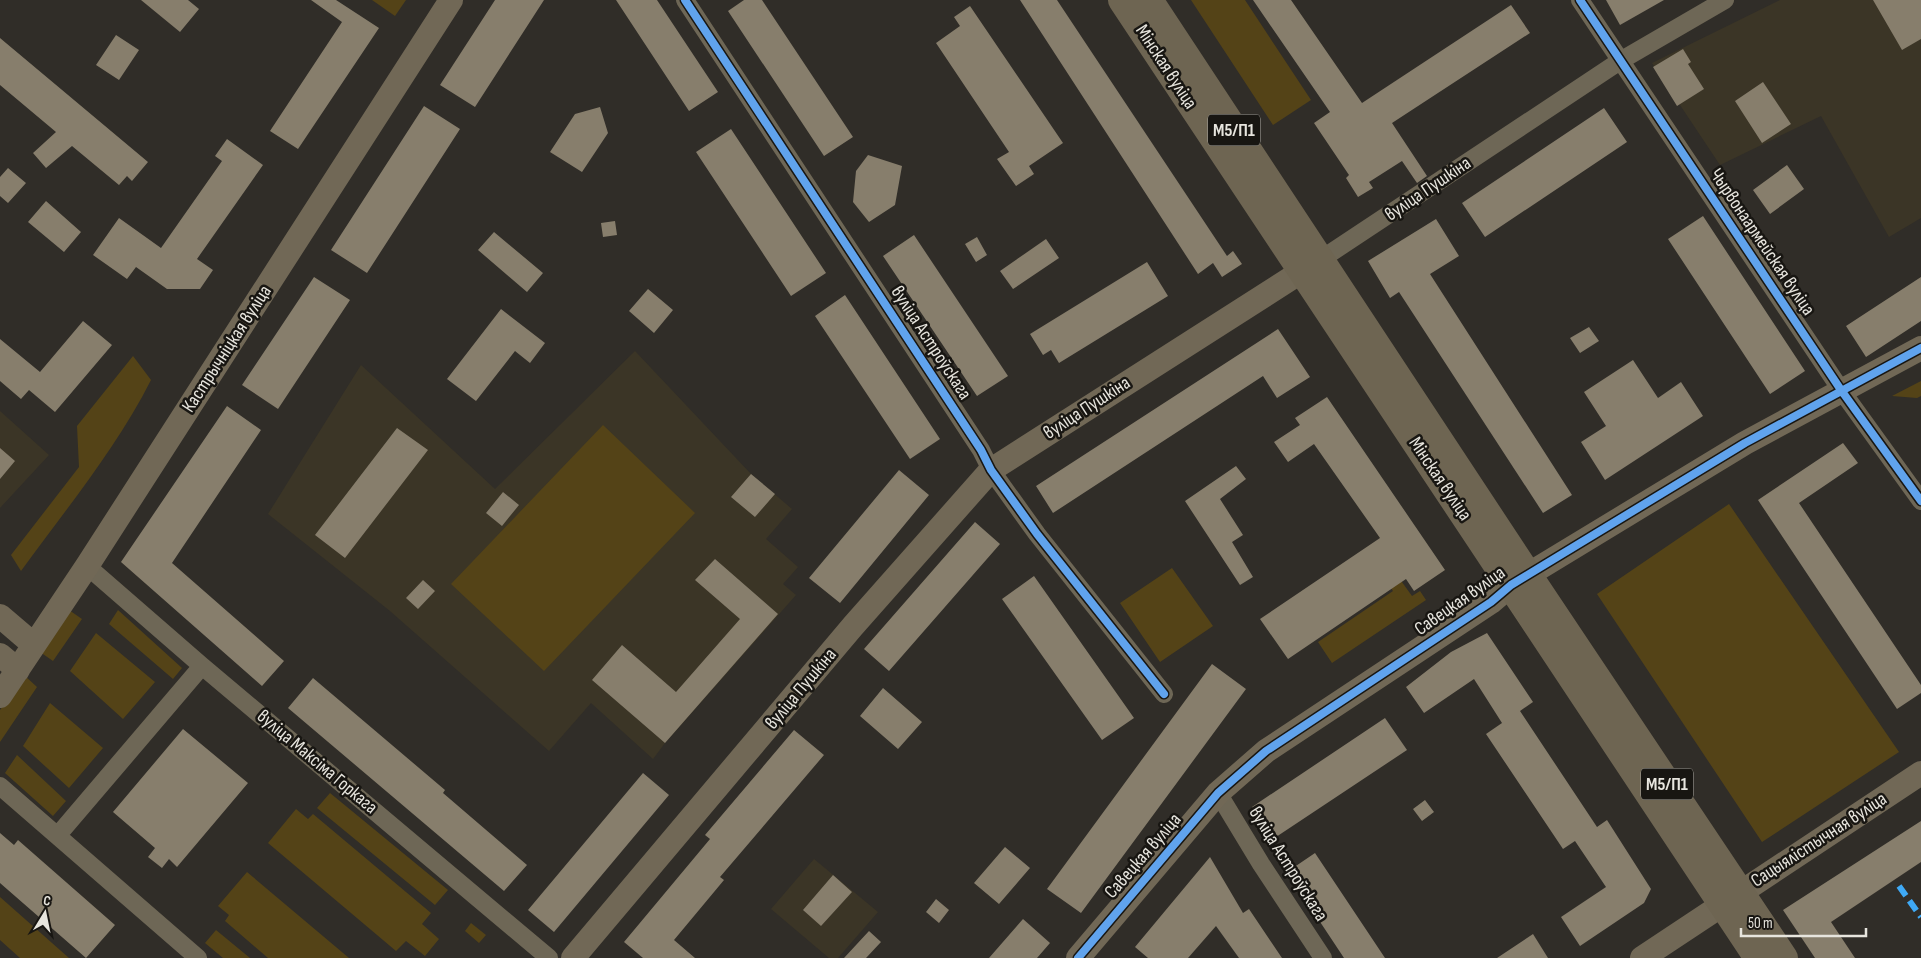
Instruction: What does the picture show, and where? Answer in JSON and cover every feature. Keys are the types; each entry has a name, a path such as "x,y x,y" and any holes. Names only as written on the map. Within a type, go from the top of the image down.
{"main road":[{"name":"Кастрычніцкая вуліца","path":"0,696 9,662 34,645 452,0"},
{"name":"Мінская вуліца","path":"1122,0 1311,266 1731,898 1784,958"},
{"name":"Мінская вуліца","path":"1149,0 1311,266"},
{"name":"вуліца Пушкіна","path":"579,956 853,626 991,470 1311,266"},
{"name":"Савецкая вуліца","path":"1078,958 1218,793 1266,751 1520,580 1745,443 1921,348"},
{"path":"0,616 34,645"},
{"name":"Сацыялістычная вуліца","path":"1642,958 1921,772"},
{"name":"Мінская вуліца","path":"1731,898 1758,958"}],"street":[{"name":"вуліца Астроўскага","path":"685,0 981,450 991,470 1037,534 1164,694"},
{"name":"Чырвонаармейская вуліца","path":"1580,0 1841,390 1921,500"},
{"name":"вуліца Пушкіна","path":"1311,266 1620,61 1725,0"},
{"name":"вуліца Максіма Горкага","path":"86,566 549,958"},
{"path":"58,835 202,666"},
{"path":"0,786 198,958"},
{"name":"вуліца Астроўскага","path":"1218,793 1261,864 1323,958"}],"shaded area":[{"path":"372,0 406,0 395,16"},
{"path":"1191,0 1245,0 1311,100 1273,125"},
{"path":"1780,0 1921,0 1921,218 1889,237 1821,116 1720,165 1652,63"},
{"path":"635,351 751,474 792,509 766,539 798,567 783,584 796,595 653,759 591,703 549,751 390,611 268,514 361,365 495,489"},
{"path":"133,356 151,380 106,454 73,502 21,571 11,555 79,467 77,426"},
{"path":"1921,381 1921,396 1917,398 1892,396"},
{"path":"0,411 49,455 0,508"},
{"path":"603,425 695,513 544,671 451,584"},
{"path":"1729,504 1899,752 1762,842 1597,594"},
{"path":"1172,568 1213,626 1160,662 1120,603"},
{"path":"1399,578 1412,596 1420,591 1426,600 1332,663 1318,642 1393,591 1389,585"},
{"path":"69,610 82,619 53,661 40,652"},
{"path":"118,610 182,668 173,679 109,624"},
{"path":"96,633 155,682 123,719 70,671"},
{"path":"24,675 37,687 0,742 0,710"},
{"path":"50,703 103,748 69,788 23,746"},
{"path":"17,755 66,801 53,816 5,773"},
{"path":"330,793 448,890 435,905 317,808"},
{"path":"296,809 308,819 313,814 431,913 422,924 439,939 425,956 406,941 396,951 268,843"},
{"path":"814,859 878,912 838,958 829,958 771,909"},
{"path":"247,872 349,958 268,958 225,921 229,915 218,906"},
{"path":"0,897 69,958 20,958 0,940"},
{"path":"471,923 486,935 479,943 465,931"},
{"path":"216,930 250,958 223,958 205,943"}],"building":[{"path":"141,0 188,0 199,9 180,32"},
{"path":"311,0 336,0 379,28 298,149 270,131 342,22"},
{"path":"495,0 544,0 475,107 440,85"},
{"path":"616,0 657,0 718,92 689,111"},
{"path":"744,0 762,0 853,137 824,156 728,11"},
{"path":"1020,0 1057,0 1227,256 1233,251 1242,264 1222,277 1213,263 1198,274"},
{"path":"1253,0 1291,0 1362,103 1511,5 1530,33 1392,123 1427,176 1417,183 1402,161 1369,182 1373,188 1358,197 1346,178 1349,175 1314,123 1330,112"},
{"path":"1606,0 1664,0 1620,25"},
{"path":"1873,0 1921,0 1921,39 1902,50"},
{"path":"970,6 1063,143 1029,166 1034,174 1016,186 997,159 1009,152 936,43 960,26 954,17"},
{"path":"116,35 139,50 119,80 96,65"},
{"path":"0,38 148,162 132,181 127,176 119,185 72,146 46,168 33,153 56,132 0,85"},
{"path":"1683,49 1691,62 1688,64 1704,89 1677,106 1653,67"},
{"path":"1763,82 1791,124 1762,143 1735,101"},
{"path":"424,106 460,129 367,273 331,250"},
{"path":"600,107 608,133 582,172 550,152 575,114"},
{"path":"1604,108 1627,142 1485,237 1462,203"},
{"path":"731,129 826,273 791,296 696,152"},
{"path":"227,139 263,165 197,259 213,270 200,289 167,289 136,267 127,279 93,255 119,218 161,248 222,161 215,156"},
{"path":"868,155 902,166 895,205 869,222 853,202 856,171"},
{"path":"1787,165 1804,189 1770,214 1753,190"},
{"path":"8,168 26,183 8,203 0,196 0,177"},
{"path":"46,201 81,232 64,252 28,222"},
{"path":"1703,216 1805,371 1770,394 1668,239"},
{"path":"1436,219 1459,256 1430,274 1572,495 1543,513 1399,292 1390,298 1368,261"},
{"path":"615,221 617,235 603,237 601,223"},
{"path":"494,232 543,273 527,292 478,250"},
{"path":"914,235 1008,376 977,396 883,256"},
{"path":"977,237 987,255 976,262 965,244"},
{"path":"1046,239 1059,258 1013,289 1000,271"},
{"path":"1147,262 1168,296 1059,363 1051,350 1043,355 1030,334"},
{"path":"314,277 350,300 278,409 242,385"},
{"path":"1921,277 1921,321 1866,357 1846,326"},
{"path":"648,289 673,310 654,333 629,311"},
{"path":"845,295 940,439 910,459 815,316"},
{"path":"501,309 545,343 530,363 515,351 476,401 447,379"},
{"path":"83,321 112,345 55,412 29,390 21,399 0,381 0,339 40,372"},
{"path":"1589,327 1599,341 1580,353 1570,338"},
{"path":"1278,329 1310,377 1277,398 1263,376 1053,513 1036,486"},
{"path":"1633,360 1658,398 1681,382 1703,416 1605,480 1581,442 1606,426 1584,392"},
{"path":"1327,397 1445,570 1414,591 1406,579 1288,659 1260,619 1380,538 1314,444 1288,462 1274,442 1300,425 1295,418"},
{"path":"227,406 261,430 172,563 284,661 262,686 121,562"},
{"path":"397,428 428,450 345,558 315,535"},
{"path":"1843,443 1858,463 1799,503 1921,685 1921,693 1897,709 1758,500"},
{"path":"0,448 15,461 0,479"},
{"path":"1236,466 1246,479 1220,499 1243,535 1232,542 1253,577 1240,585 1185,501"},
{"path":"899,470 929,495 840,603 809,578"},
{"path":"751,474 775,494 755,517 731,497"},
{"path":"503,492 519,505 502,526 486,513"},
{"path":"975,522 1000,544 889,671 864,649"},
{"path":"715,559 778,614 665,743 592,680 622,645 676,692 740,619 695,580"},
{"path":"1034,576 1134,718 1102,740 1002,599"},
{"path":"423,580 435,591 418,609 406,598"},
{"path":"1487,633 1533,702 1520,711 1597,827 1607,820 1651,889 1644,903 1580,946 1561,917 1606,887 1575,841 1563,849 1486,734 1502,723 1474,679 1424,713 1406,687 1451,652"},
{"path":"1212,664 1246,689 1081,913 1047,889"},
{"path":"313,678 445,790 443,793 527,865 504,891 288,708"},
{"path":"883,688 922,722 898,749 860,716"},
{"path":"1385,718 1407,750 1273,839 1252,807"},
{"path":"183,729 248,783 177,867 169,859 162,868 148,857 155,848 113,812"},
{"path":"794,730 824,755 720,877 724,880 674,940 695,958 643,958 624,942 710,839 705,835"},
{"path":"643,773 669,795 554,932 528,910"},
{"path":"1425,800 1434,812 1422,821 1413,809"},
{"path":"1921,821 1921,862 1831,922 1855,958 1815,958 1783,910"},
{"path":"0,833 14,845 18,840 115,925 86,958 0,883"},
{"path":"1005,847 1030,868 999,904 974,883"},
{"path":"1315,853 1385,958 1344,958 1287,872"},
{"path":"1210,857 1243,913 1249,909 1282,958 1239,958 1216,926 1188,958 1148,958 1135,947"},
{"path":"833,875 852,892 821,926 803,910"},
{"path":"936,899 949,910 939,923 926,912"},
{"path":"1023,919 1050,943 1037,958 989,958"},
{"path":"869,931 881,942 866,958 844,958"},
{"path":"1533,934 1548,958 1497,958"}],"marked path":[{"path":"1899,886 1921,917"}],"cycle path":[{"path":"685,0 981,450 991,470 1037,534 1164,694"},
{"path":"1580,0 1841,390 1921,501"},
{"path":"1078,958 1218,793 1266,751 1491,602 1511,585 1745,443 1921,348"}]}
